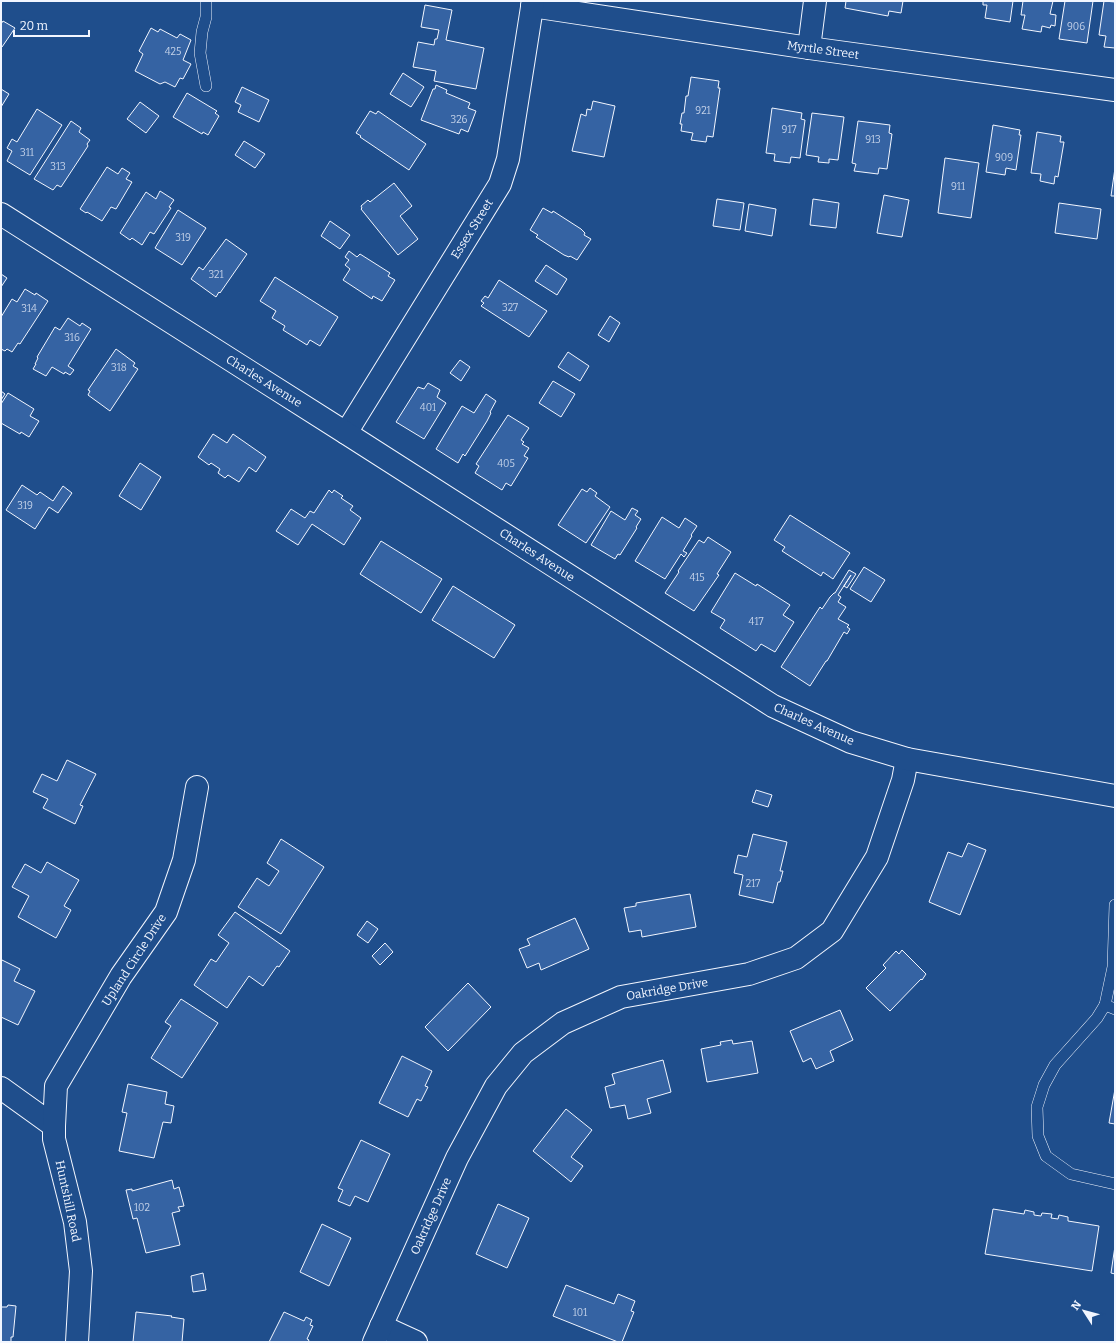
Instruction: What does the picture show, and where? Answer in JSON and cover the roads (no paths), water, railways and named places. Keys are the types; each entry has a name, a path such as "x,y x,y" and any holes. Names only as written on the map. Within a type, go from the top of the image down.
{"street":[{"path":"809,48 816,1"},
{"name":"Myrtle Street","path":"533,3 809,48 1115,90"},
{"name":"Essex Street","path":"346,433 500,184 508,159 533,3"},
{"name":"Charles Avenue","path":"1,214 773,706 851,742 907,759 1115,796"},
{"name":"Oakridge Drive","path":"378,1334 457,1158 496,1086 524,1053 563,1023 621,997 749,974 796,958 832,931 877,857 903,780 907,759"},
{"name":"Upland Circle Drive","path":"54,1126 56,1086 121,976 166,912 184,860 197,787"},
{"path":"1,1088 54,1126"},
{"name":"Huntshill Road","path":"54,1126 54,1139 75,1222 81,1271 77,1342"},
{"path":"378,1334 416,1342"}],"lane":[{"path":"206,1 206,17 202,32 200,53 206,86"},
{"path":"1115,905 1110,1007 1097,1018 1056,1065 1044,1085 1037,1107 1038,1136 1046,1156 1071,1174 1115,1184"}]}
